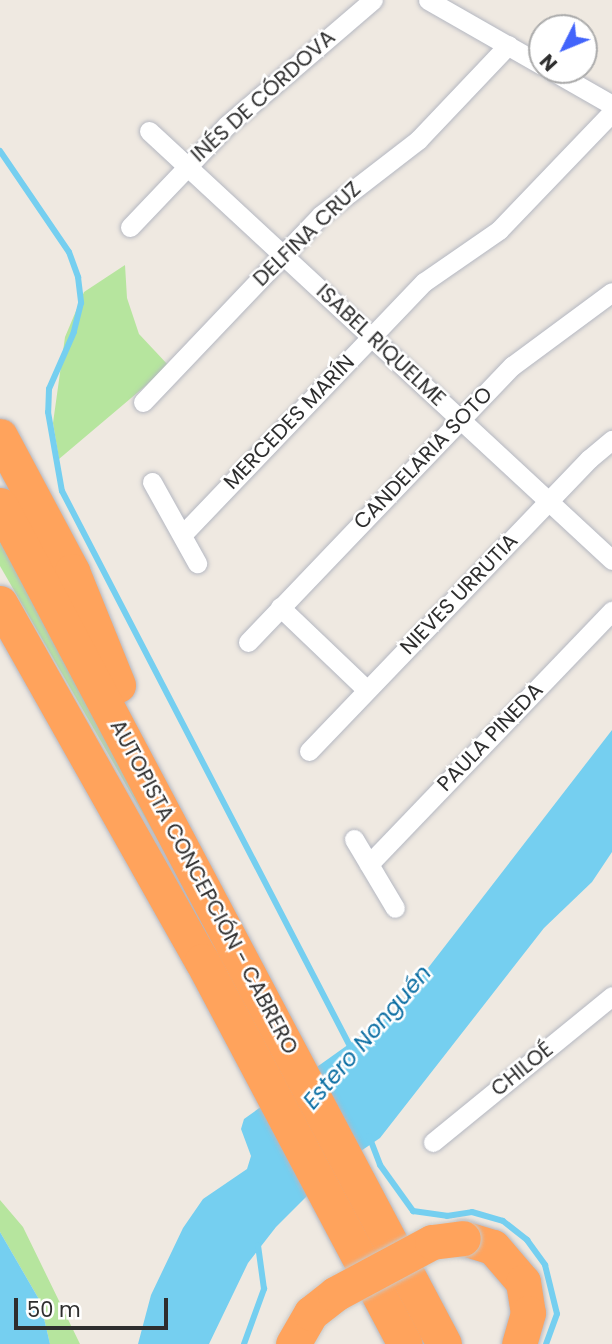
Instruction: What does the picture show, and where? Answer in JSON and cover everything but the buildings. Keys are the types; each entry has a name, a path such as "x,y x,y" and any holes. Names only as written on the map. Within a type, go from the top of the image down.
{"highway":[{"path":"0,436 72,570 175,832"},
{"name":"AUTOPISTA CONCEPCIÓN - CABRERO","path":"0,505 374,1205 444,1344"},
{"name":"AUTOPISTA CONCEPCIÓN - CABRERO","path":"0,603 266,1080 405,1344"},
{"path":"0,629 59,708"},
{"path":"293,1344 311,1313 335,1294 432,1242 463,1238 493,1247 523,1282 528,1313 519,1344"}],"street":[{"name":"INÉS DE CÓRDOVA","path":"130,227 186,165 373,0"},
{"path":"428,0 528,57"},
{"name":"DELFINA CRUZ","path":"143,402 282,254 338,200 418,139 508,45"},
{"path":"575,84 612,105"},
{"name":"MERCEDES MARÍN","path":"182,535 432,274 499,230 612,113"},
{"name":"ISABEL RIQUELME","path":"149,131 612,560"},
{"name":"CANDELARIA SOTO","path":"248,642 460,418 523,357 579,321 612,292"},
{"name":"NIEVES URRUTIA","path":"309,751 548,501 612,440"},
{"path":"152,482 197,563"},
{"path":"280,607 367,690"},
{"name":"PAULA PINEDA","path":"369,864 612,611"},
{"path":"354,839 395,908"},
{"name":"CHILOÉ","path":"433,1142 612,996"}],"green space":[{"path":"125,265 127,298 139,334 169,366 59,459 53,423 65,337 84,292"},
{"path":"0,533 232,969 0,566"},
{"path":"0,1200 23,1227 80,1344 50,1344 40,1301 0,1232"}],"water":[{"name":"Estero Nonguén","path":"612,730 612,852 592,882 544,928 380,1138 333,1170 276,1227 248,1263 209,1344 138,1344 151,1295 183,1228 203,1199 247,1169 251,1156 241,1129 244,1119 394,1012"},
{"path":"0,1232 40,1301 50,1344 0,1344"}],"waterway":[{"name":"Estero Nonguén","path":"0,151 69,252 78,277 81,303 74,332 49,389 48,412 62,491 353,1052"},
{"path":"369,1136 380,1165 413,1211 447,1216 472,1212 503,1221 527,1240 545,1265 557,1314 546,1344"},
{"path":"244,1344 264,1289 258,1245"}]}
